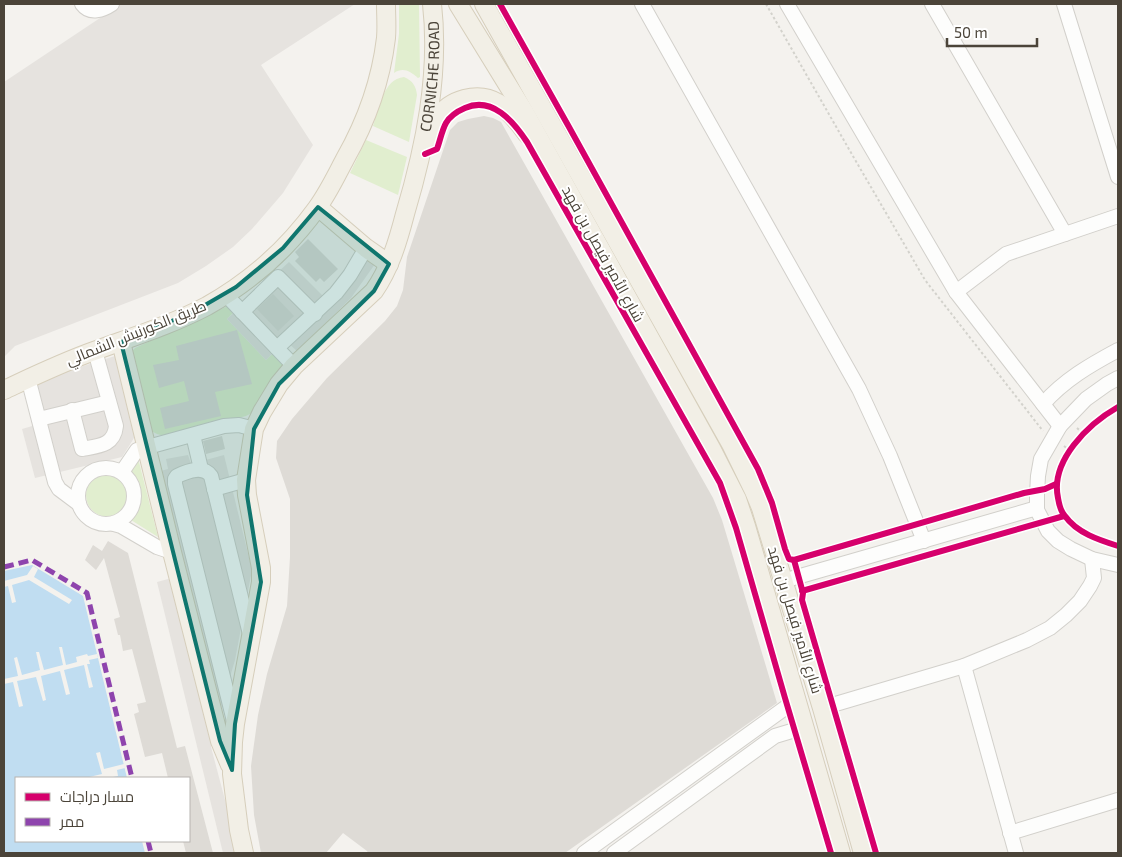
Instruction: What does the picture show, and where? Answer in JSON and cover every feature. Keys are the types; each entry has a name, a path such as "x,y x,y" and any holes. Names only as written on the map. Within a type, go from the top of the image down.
{"main road":[{"name":"طريق الكورنيش الشمالي","path":"4,390 47,369 121,342 207,305 263,267 283,248 318,207 360,131 374,95 386,37 386,4"},
{"name":"CORNICHE ROAD","path":"232,770 235,724 261,582 258,547 250,516 246,480 254,429 279,384 294,366 374,291 389,264 398,241 413,186 432,86 434,23 432,4"},
{"name":"شارع الأمير فيصل بن فهد","path":"458,4 559,174 711,448 737,499 842,853"},
{"name":"شارع الأمير فيصل بن فهد","path":"484,4 738,456 761,508 822,708 863,853"},
{"path":"407,209 436,119 445,109 456,102 470,97 484,97 497,103 508,112 559,174"},
{"path":"318,207 366,248 389,264"},
{"path":"121,342 220,741 232,770 236,810 244,853"}],"street":[{"path":"82,4 85,8 95,12 112,4"},
{"path":"642,4 859,389 890,456 924,541"},
{"path":"786,4 956,292 1060,426"},
{"path":"932,4 1066,234"},
{"path":"1064,4 1118,177"},
{"path":"956,292 1006,254 1118,216"},
{"path":"278,348 336,293 366,248"},
{"path":"242,312 278,277 315,314"},
{"path":"225,294 294,366"},
{"path":"1043,404 1068,380 1118,350"},
{"path":"72,410 82,449 106,444 115,433 116,426 95,351"},
{"path":"28,378 55,482 59,489 79,504"},
{"path":"1118,378 1086,399 1060,426 1042,459 1038,476 1037,494 1037,510 1048,531 1058,541 1092,559 1118,564"},
{"path":"39,418 109,402"},
{"path":"122,472 137,450 224,426 239,425 254,429"},
{"path":"193,435 201,469"},
{"path":"103,468 112,468 122,472 134,487 135,497 129,514 114,524 105,525 89,519 79,504 78,494 80,485 94,471 103,468"},
{"path":"235,724 175,479 181,474 201,469 208,472 211,476 251,638"},
{"path":"214,489 246,480"},
{"path":"783,581 1037,508"},
{"path":"163,515 182,510"},
{"path":"114,524 121,526 157,547 172,552"},
{"path":"822,708 964,666 1027,640 1050,628 1066,616 1080,601 1090,586 1094,578 1092,559"},
{"path":"964,666 1016,853"},
{"path":"584,853 796,700"},
{"path":"614,853 775,736 805,727"},
{"path":"1010,833 1118,800"}],"path":[{"path":"766,4 925,280 1046,434"},
{"path":"1074,424 1084,434"},
{"path":"1065,460 1074,445 1091,427"},
{"path":"1060,444 1074,445"}],"highlighted area":[{"path":"318,207 389,264 374,291 279,384 254,429 247,495 261,582 235,724 232,770 220,741 121,342 193,312 236,287 283,248"}],"green space":[{"path":"399,4 419,4 420,77 418,78 406,71 400,70 394,73 399,34"},
{"path":"404,77 414,84 417,95 409,142 373,126 387,89 391,83"},
{"path":"366,140 407,157 398,195 350,173"},
{"path":"228,306 234,312 227,319 266,360 274,352 284,365 252,413 246,416 164,436 151,431 131,352 135,348"},
{"path":"138,458 158,537 131,520 138,508 140,495 137,483 130,471"},
{"path":"104,473 112,473 124,479 130,495 124,511 112,517 104,517 92,511 86,499 86,491 92,479"}],"shaded area":[{"path":"121,4 355,4 261,65 313,145 283,193 252,229 233,247 178,283 15,346 4,357 4,82"},
{"path":"358,251 375,264 351,298 297,351 288,343 266,360 227,319 289,262 325,298 339,281"},
{"path":"115,356 134,432 134,438 122,457 35,478 22,429 46,422 36,381"},
{"path":"188,455 191,464 224,455 252,570 235,660 211,747 239,853 223,853 157,582 183,575 157,472 168,469 166,459"}],"water":[{"path":"32,565 83,596 127,777 15,777 15,842 142,842 145,853 4,853 4,571"}],"pier":[{"path":"33,566 38,569 34,577 72,600 69,604 29,580 12,585 16,602 12,603 8,586 4,587 4,581 27,575"},
{"path":"59,647 62,647 66,665 77,662 76,657 97,654 98,658 89,660 90,664 87,664 93,687 89,688 84,665 64,670 70,694 66,695 60,671 41,676 46,700 43,701 36,677 17,681 23,706 19,707 13,682 4,684 4,679 18,676 14,658 17,657 22,675 40,670 36,652 39,652 44,670 63,665"},
{"path":"100,752 104,769 124,764 125,768 117,770 118,776 89,777 102,774 96,753"}],"building":[{"path":"484,116 501,122 713,498 722,520 777,703 565,853 368,853 343,833 326,853 261,853 254,815 251,766 258,715 267,674 287,606 290,557 290,499 276,458 277,441 292,419 327,378 385,321 397,306 403,290 407,257 450,130 458,122"},
{"path":"308,239 338,269 324,282 320,278 316,282 295,261 299,257 295,252"},
{"path":"273,294 294,316 278,331 257,309"},
{"path":"237,330 252,384 215,392 221,416 165,429 160,408 189,401 184,381 159,388 153,365 179,360 176,346"},
{"path":"222,436 225,449 206,454 203,441"},
{"path":"108,541 128,553 177,748 185,746 213,853 186,853 183,842 190,842 190,777 168,777 162,753 145,757 134,714 139,712 137,704 146,702 132,649 123,651 120,635 118,635 114,619 120,617 104,558 96,570 85,560 93,545 102,551"}],"marked path":[{"path":"4,567 32,560 87,593 132,777"},
{"path":"148,842 151,853"}],"cycle path":[{"path":"500,4 758,469 772,503 789,559 794,560 1024,493 1045,489 1056,484"},
{"path":"425,154 437,149 445,126 454,114 475,105 484,105 501,113 515,126 527,142 720,483 736,528 831,853"},
{"path":"1118,407 1095,423 1074,445 1066,457 1057,484 1060,508 1070,522 1089,535 1118,546"},
{"path":"802,591 1064,516"},
{"path":"794,560 803,593 802,600 876,853"}]}
